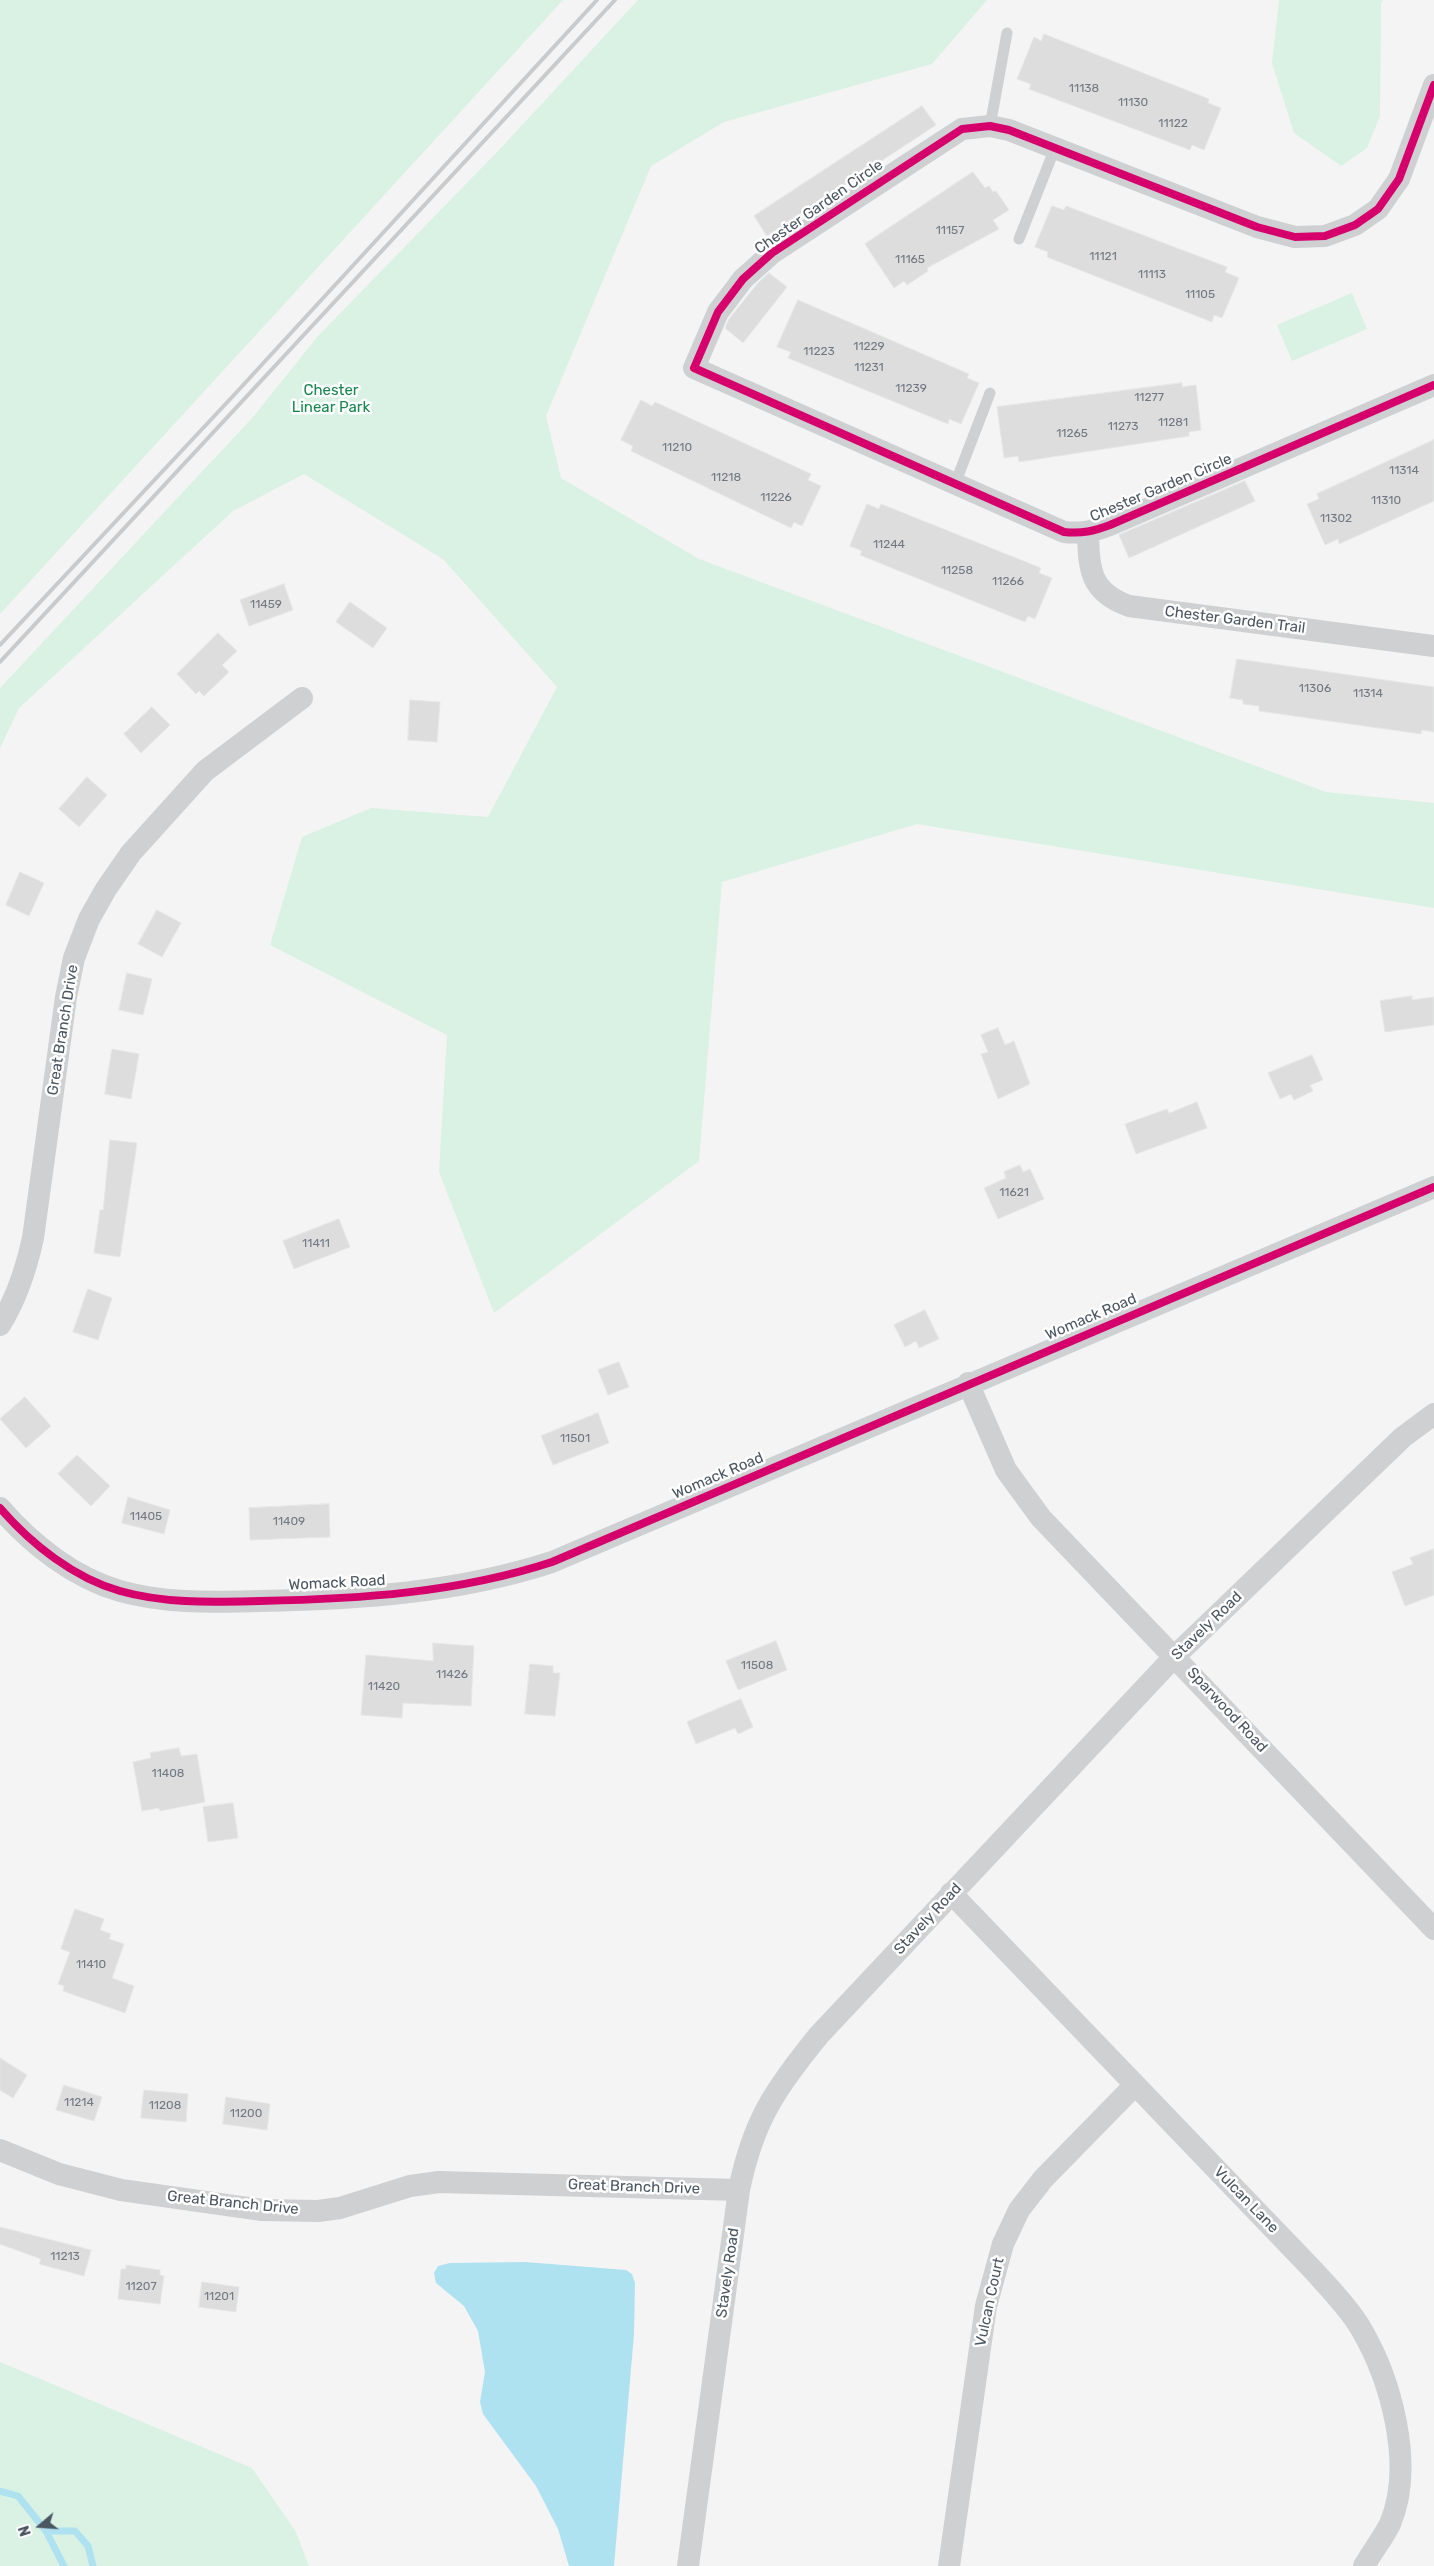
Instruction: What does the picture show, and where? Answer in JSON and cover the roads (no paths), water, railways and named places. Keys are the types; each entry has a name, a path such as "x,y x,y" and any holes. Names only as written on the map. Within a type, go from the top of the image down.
{"street":[{"name":"Chester Garden Circle","path":"1434,85 1400,179 1378,209 1354,225 1326,236 1295,237 1257,227 1009,130 990,126 962,129 772,253 743,279 718,312 694,368 1064,532 1088,533 1309,441 1434,385"},
{"name":"Chester Garden Trail","path":"1088,533 1088,557 1091,573 1098,587 1112,600 1129,606 1434,646"},
{"name":"Great Branch Drive","path":"0,1325 12,1306 26,1273 33,1238 66,997 74,958 89,919 106,889 131,853 206,771 302,698"},
{"name":"Womack Road","path":"0,1508 42,1549 70,1567 119,1591 148,1597 212,1602 323,1600 448,1588 516,1574 552,1562 968,1383 1434,1187"},
{"name":"Sparwood Road","path":"968,1383 1006,1470 1021,1494 1041,1518 1432,1922"},
{"name":"Stavely Road","path":"688,2566 739,2190 752,2143 762,2116 775,2092 819,2035 1176,1656 1403,1437 1434,1414"},
{"name":"Vulcan Lane","path":"951,1893 1340,2300 1360,2326 1376,2358 1388,2390 1396,2424 1400,2459 1397,2497 1390,2524 1364,2566"},
{"name":"Vulcan Court","path":"949,2566 986,2306 993,2273 1003,2244 1019,2210 1043,2179 1135,2086"},
{"name":"Great Branch Drive","path":"0,2150 59,2174 121,2190 198,2202 284,2211 340,2208 410,2186 439,2182 739,2190"}],"lane":[{"path":"990,126 1007,33"},
{"path":"1020,239 1055,148"},
{"path":"955,484 990,393"}],"water":[{"path":"525,2262 626,2270 632,2274 635,2283 634,2334 614,2566 569,2566 558,2529 536,2486 483,2414 480,2402 485,2372 478,2331 464,2306 436,2283 434,2273 438,2266 450,2263"}],"waterway":[{"path":"0,2491 18,2496 46,2531 64,2566"},
{"path":"46,2531 75,2531 88,2546 93,2566"}],"railway":[{"path":"0,645 234,395 597,0"},
{"path":"0,662 615,0"}],"park label":[{"name":"Chester Linear Park","path":"331,400"}]}
